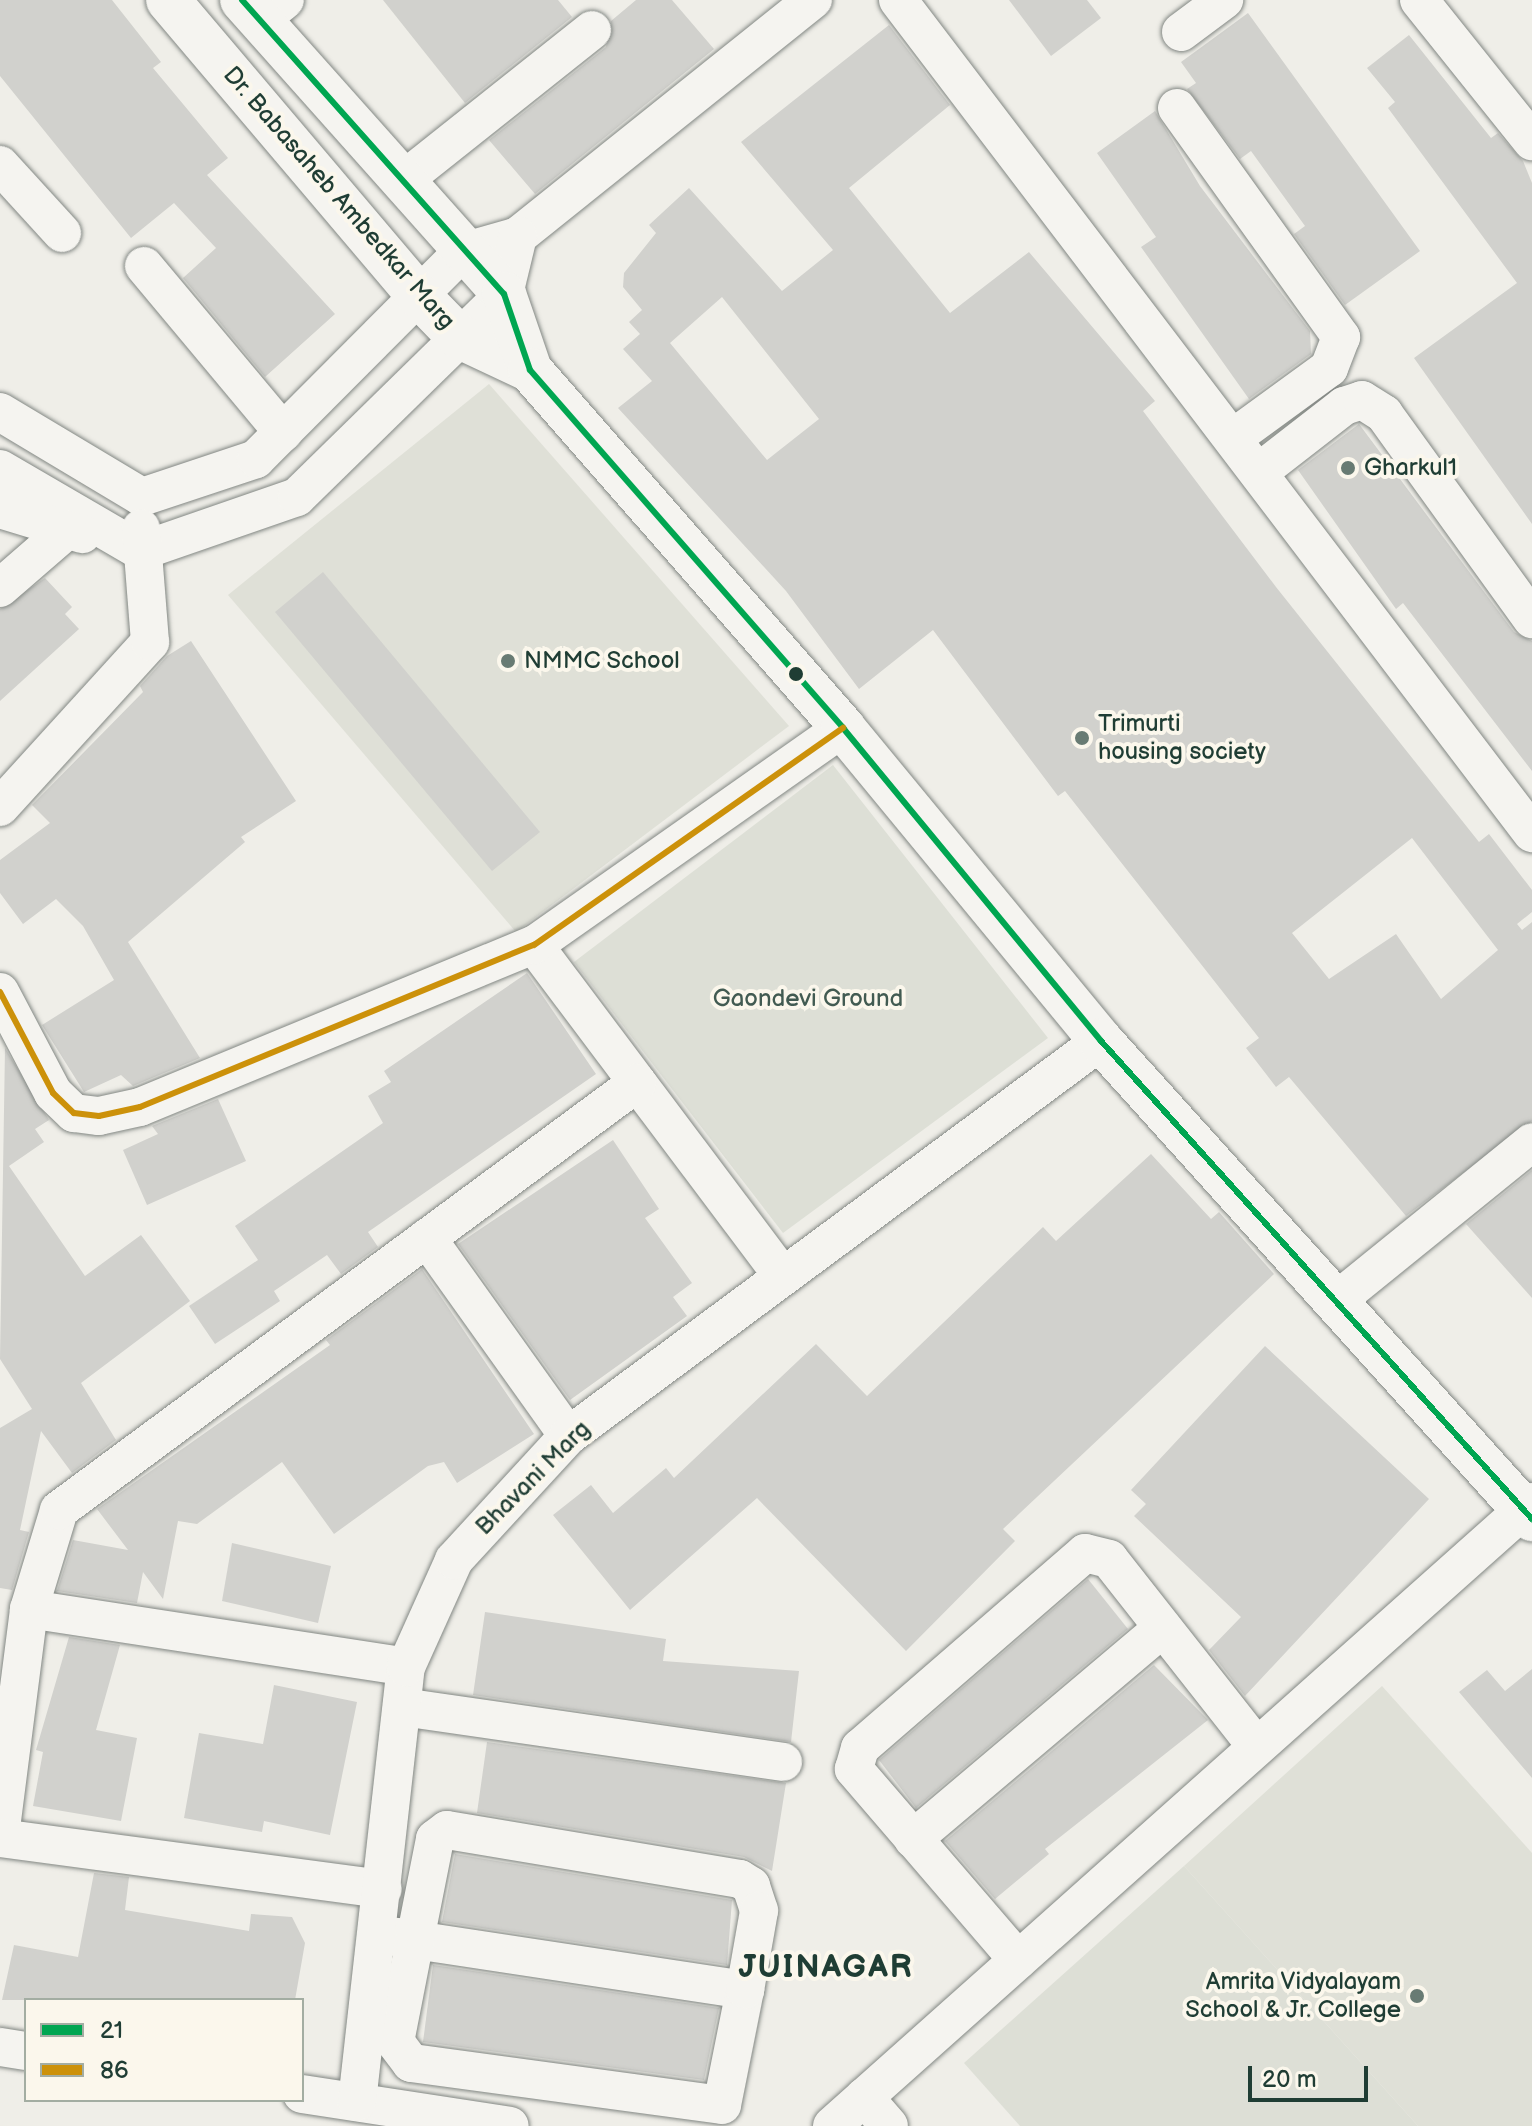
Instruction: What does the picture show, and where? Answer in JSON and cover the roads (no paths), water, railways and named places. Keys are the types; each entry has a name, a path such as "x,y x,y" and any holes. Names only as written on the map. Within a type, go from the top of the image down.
{"main road":[{"name":"Dr. Babasaheb Ambedkar Marg","path":"168,0 418,295 458,336 530,370"},
{"name":"Dr. Babasaheb Ambedkar Marg","path":"262,7 401,182 462,252 504,294 530,370 843,728 1101,1041 1529,1510"}],"street":[{"path":"0,412 142,497 256,459 462,252 518,236 813,0"},
{"path":"898,0 1532,833"},
{"path":"1181,32 1224,0"},
{"path":"1419,0 1532,141"},
{"path":"401,182 592,30"},
{"path":"1177,108 1341,337 1329,368 1233,438"},
{"path":"0,165 62,233"},
{"path":"0,509 141,551 297,497 504,294 518,236"},
{"path":"144,266 283,432"},
{"path":"1259,472 1344,406 1362,400 1384,414 1532,619"},
{"path":"0,469 141,551"},
{"path":"0,807 150,642 141,551 142,497"},
{"path":"0,588 67,530"},
{"path":"0,992 53,1093 74,1113 99,1116 140,1107 534,945 843,728"},
{"path":"534,945 782,1275"},
{"name":"Bhavani Marg","path":"357,2102 406,1667 454,1560 568,1436 1101,1041"},
{"path":"383,1889 0,1834 29,1609 59,1510 637,1083"},
{"path":"1336,1301 1532,1142"},
{"path":"427,1238 568,1436"},
{"path":"832,2126 1257,1747 1529,1510"},
{"path":"1018,1960 854,1769 860,1748 1085,1553 1109,1559 1257,1747"},
{"path":"29,1609 406,1667"},
{"path":"913,1839 1163,1628"},
{"path":"402,1707 783,1762"},
{"path":"447,1830 740,1879 759,1911 745,1990 722,2105 411,2063 395,2042 435,1839 447,1830"},
{"path":"378,1934 745,1990"},
{"path":"0,2047 24,2051"},
{"path":"304,2094 510,2126"},
{"path":"864,2097 889,2126"}],"place":[{"name":"Gharkul1","path":"1348,468"},
{"name":"NMMC School","path":"508,661"},
{"name":"Trimurti housing society","path":"1082,738"},
{"name":"Amrita Vidyalayam School & Jr. College","path":"1417,1996"}],"district":[{"name":"JUINAGAR","path":"826,1968"}],"park label":[{"name":"Gaondevi Ground","path":"808,999"}]}
